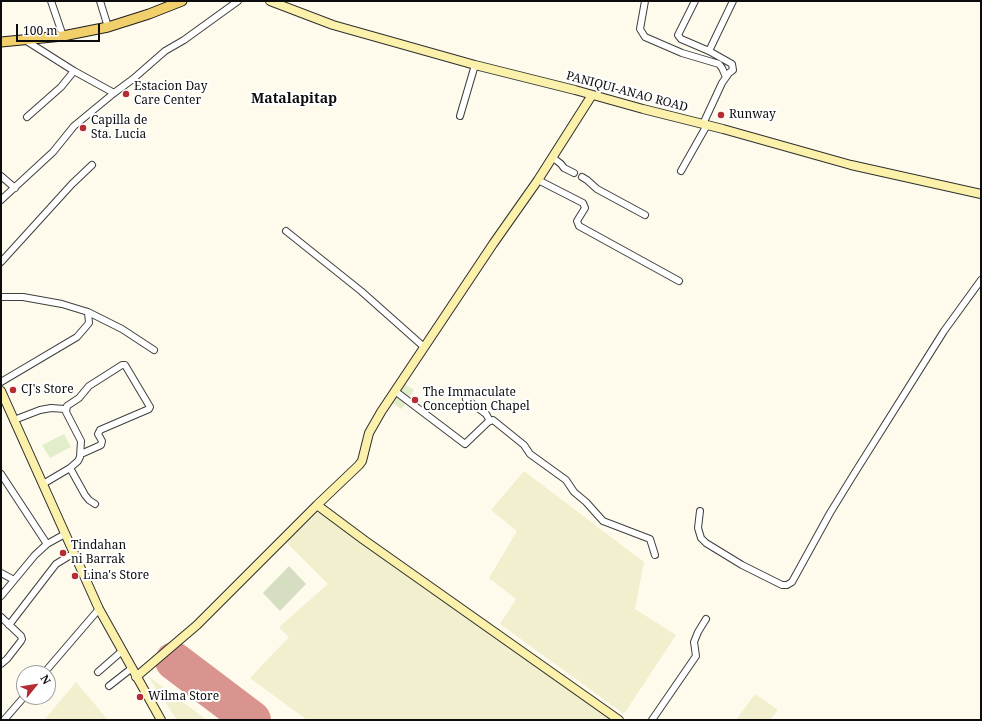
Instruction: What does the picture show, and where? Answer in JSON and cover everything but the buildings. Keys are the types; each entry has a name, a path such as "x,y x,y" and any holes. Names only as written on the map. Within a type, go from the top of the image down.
{"main road":[{"path":"1,42 63,36 108,27 149,14 182,1"}],"street":[{"path":"51,1 63,36"},
{"path":"100,1 108,27"},
{"path":"1,200 53,152 74,126 133,79 165,50 184,40 238,1"},
{"name":"PANIQUI-ANAO ROAD","path":"270,1 333,25 475,65 592,94 642,109 851,165 981,194"},
{"path":"645,1 640,29 645,37 682,53 719,64 726,78"},
{"path":"681,171 705,125 726,78 733,70 732,64 709,51 681,39 678,35 695,1"},
{"path":"709,51 733,1"},
{"path":"26,40 74,71 114,93"},
{"path":"460,116 475,65"},
{"path":"27,117 61,87 74,71"},
{"path":"136,677 204,618 359,465 362,461 370,433 395,391 497,238 538,180 592,94"},
{"path":"552,157 564,168 574,173"},
{"path":"1,262 72,184 92,165"},
{"path":"1,176 15,188"},
{"path":"582,177 597,189 645,215"},
{"path":"538,180 583,203 585,208 577,221 579,226 679,281"},
{"path":"286,230 361,291 424,347"},
{"path":"700,511 698,528 701,538 706,543 742,565 782,585 787,585 792,582 830,513 854,474 944,331 981,280"},
{"path":"1,297 23,297 62,304 88,312 122,329 154,350"},
{"path":"1,382 77,337 89,323 88,312"},
{"path":"65,409 79,398 89,386 122,365 127,367 150,405 149,409 100,430 98,434 102,441 101,444 81,454"},
{"path":"1,391 99,609 161,720"},
{"path":"395,391 465,444 490,421"},
{"path":"466,399 486,414 490,421"},
{"path":"14,420 40,410 52,408 65,409"},
{"path":"43,484 70,468 78,461 81,454 81,441 65,409"},
{"path":"490,421 493,420 524,445 530,454 566,480 574,492 586,502 603,521 650,538 655,555"},
{"path":"70,468 88,500 95,504"},
{"path":"1,474 47,544"},
{"path":"317,505 370,545 619,720"},
{"path":"1,596 35,555 47,544 65,534"},
{"path":"9,625 56,564 74,553"},
{"path":"1,573 14,580"},
{"path":"51,665 99,609"},
{"path":"1,617 22,638 8,658 1,664"},
{"path":"652,720 696,656 694,642 706,619"},
{"path":"98,672 122,651"},
{"path":"109,686 132,668"},
{"path":"4,720 17,705"}],"shaded area":[{"path":"524,471 644,562 635,609 676,635 624,714 500,624 516,599 489,578 517,531 491,510"},
{"path":"320,511 612,720 307,720 250,678 289,637 279,627 328,584 286,542"},
{"path":"148,676 207,720 177,720"},
{"path":"76,682 108,720 44,720"},
{"path":"755,694 778,710 770,720 736,720"}],"green space":[{"path":"405,384 414,390 402,409 392,403"},
{"path":"64,434 71,447 50,458 42,445"},
{"path":"289,566 306,584 280,611 263,593"}],"runway":[{"path":"174,661 252,720"}],"place":[{"name":"Estacion Day Care Center","path":"126,94"},
{"name":"Runway","path":"721,115"},
{"name":"Capilla de Sta. Lucia","path":"83,128"},
{"name":"CJ's Store","path":"13,390"},
{"name":"The Immaculate Conception Chapel","path":"415,400"},
{"name":"Tindahan ni Barrak","path":"63,553"},
{"name":"Lina's Store","path":"75,576"},
{"name":"Wilma Store","path":"140,697"}],"district":[{"name":"Matalapitap","path":"294,99"}]}
